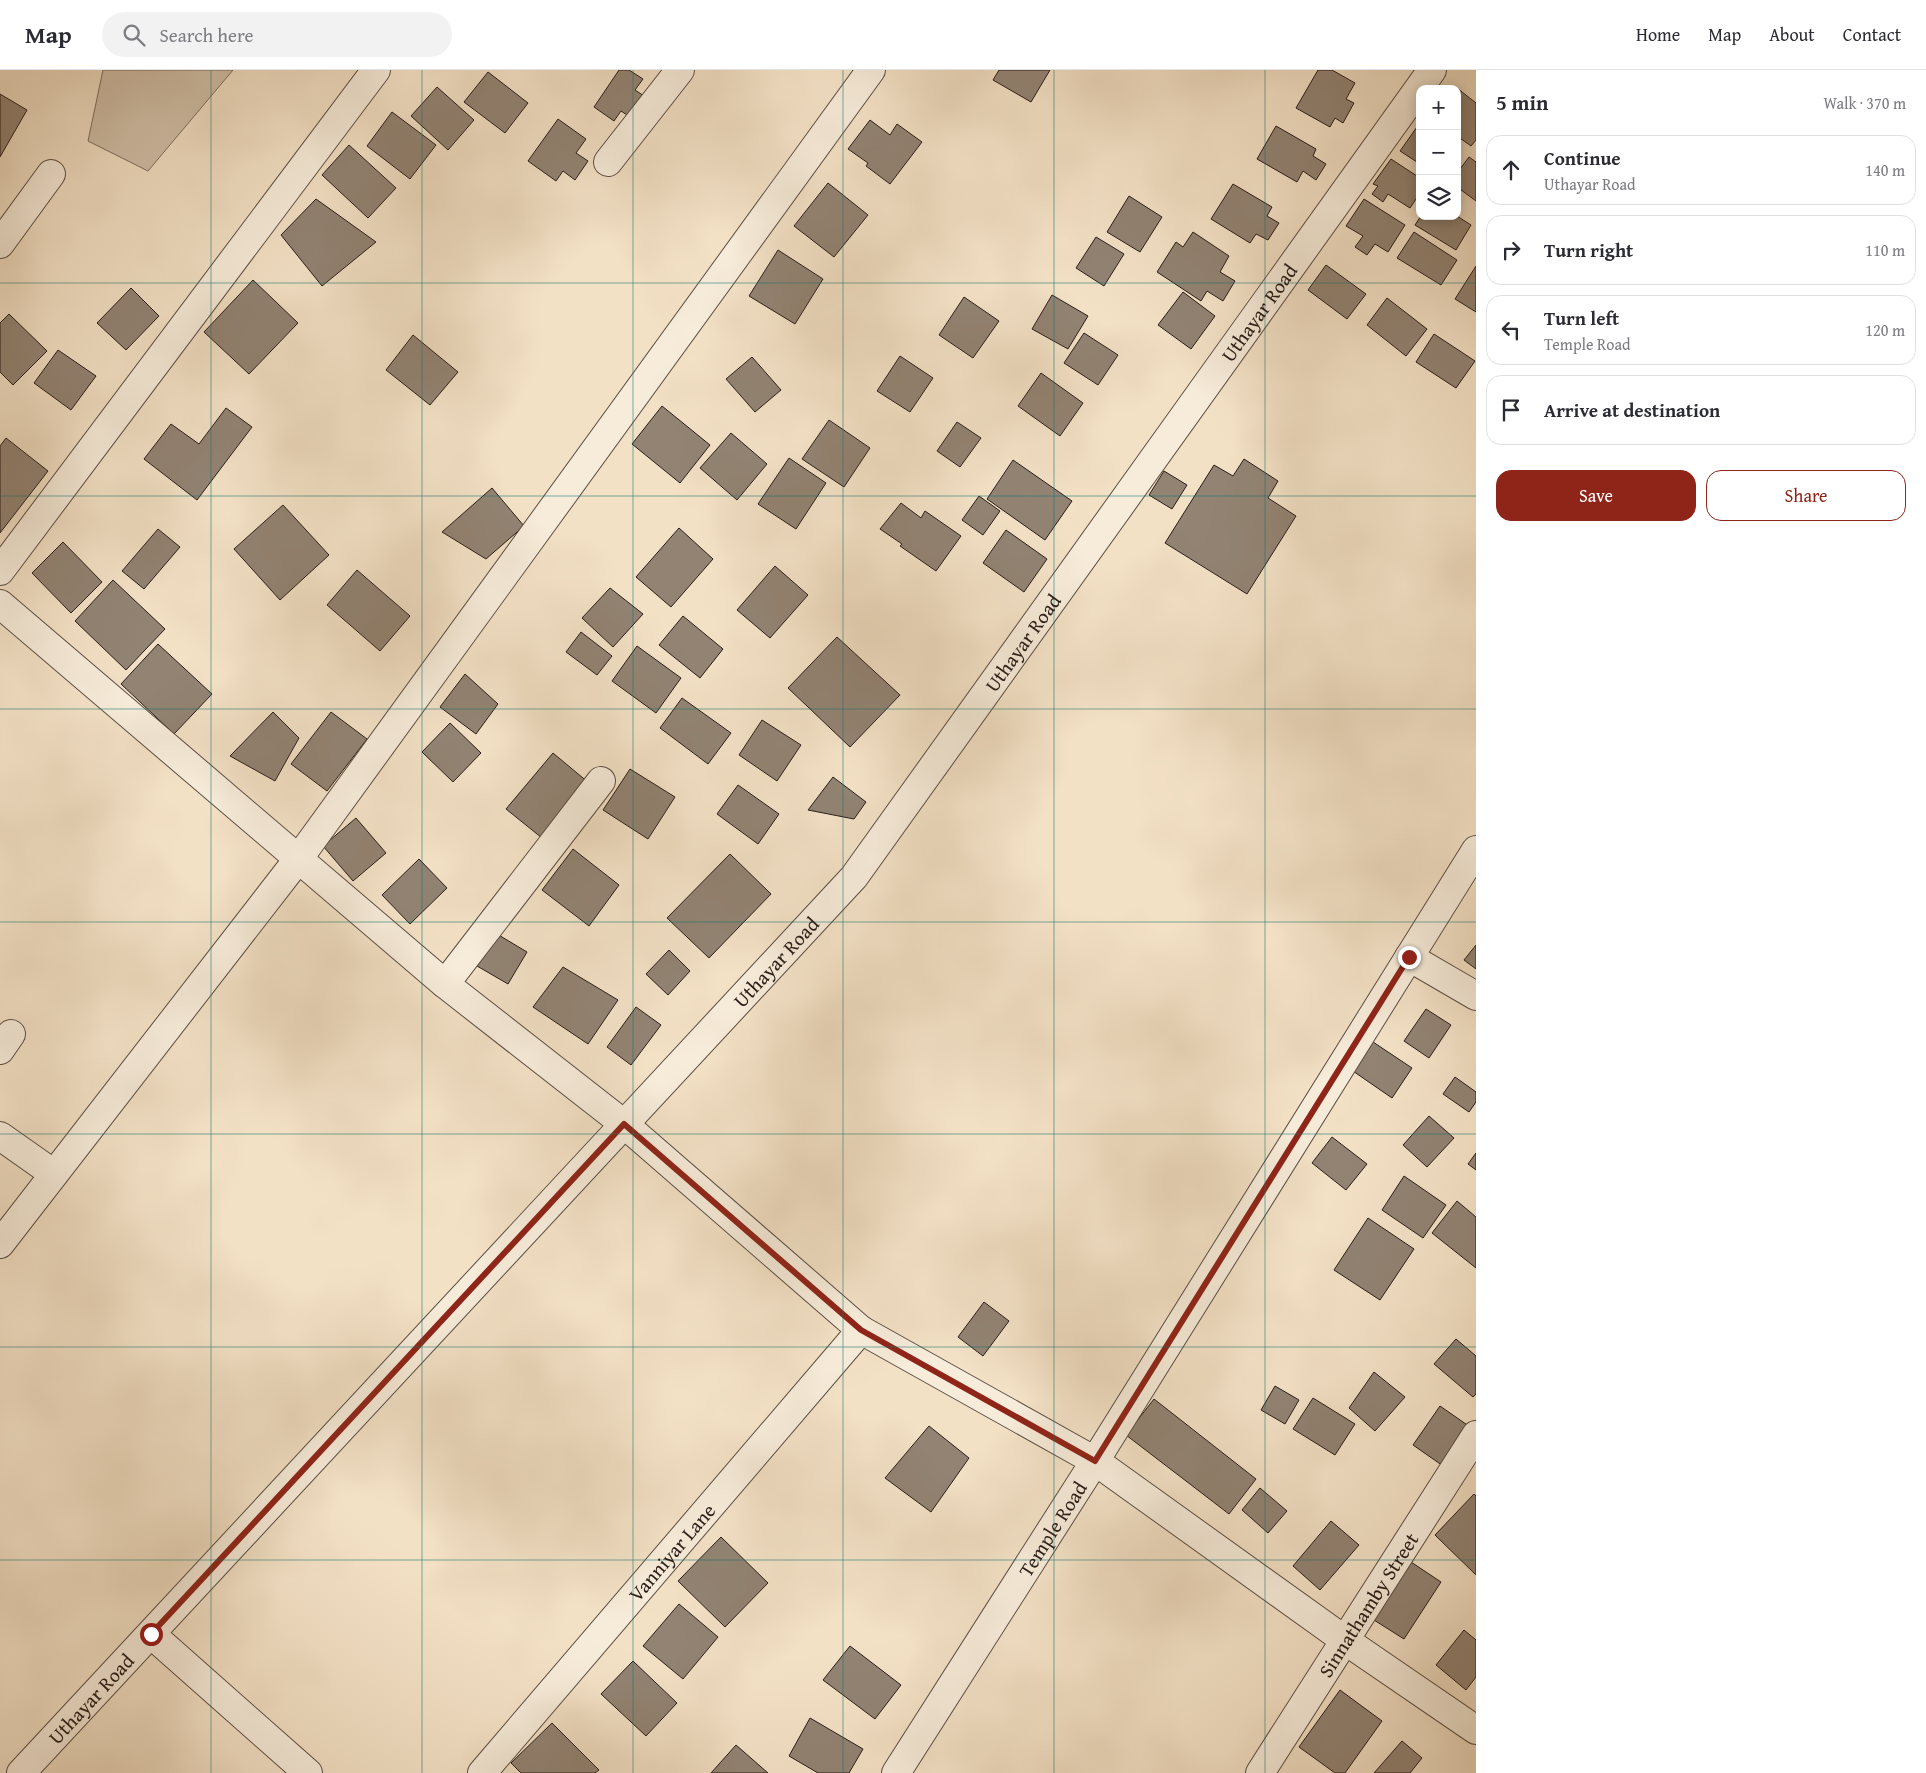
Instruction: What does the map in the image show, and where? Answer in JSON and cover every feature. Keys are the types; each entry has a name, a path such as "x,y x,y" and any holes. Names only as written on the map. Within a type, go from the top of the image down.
{"street":[{"path":"0,571 376,70"},
{"path":"608,162 680,70"},
{"path":"0,1244 299,858 871,70"},
{"name":"Uthayar Road","path":"21,1773 854,877 1432,70"},
{"path":"0,244 51,174"},
{"path":"0,604 445,984 624,1124 861,1330 1095,1461 1346,1641 1476,1730"},
{"path":"445,984 601,781"},
{"name":"Temple Road","path":"896,1773 1095,1461 1476,850"},
{"path":"1409,957 1476,996"},
{"path":"0,1136 54,1174"},
{"name":"Vanniyar Lane","path":"482,1773 861,1330"},
{"name":"Sinnathamby Street","path":"1260,1773 1476,1435"},
{"path":"151,1634 308,1773"}],"shaded area":[{"path":"103,70 233,70 148,171 88,141"}],"building":[{"path":"619,70 629,70 643,79 635,90 647,98 633,119 621,111 614,121 594,107"},
{"path":"999,70 1050,70 1031,102 993,80"},
{"path":"1318,70 1332,70 1355,83 1346,99 1354,103 1343,123 1335,118 1330,127 1296,108"},
{"path":"488,72 528,103 505,133 464,102"},
{"path":"437,87 474,120 448,150 411,116"},
{"path":"1461,91 1476,103 1476,140 1471,146 1461,139"},
{"path":"0,94 27,110 0,157"},
{"path":"392,112 436,145 410,179 367,146"},
{"path":"558,119 586,139 576,153 588,161 575,180 563,171 556,181 528,161"},
{"path":"870,120 890,135 897,124 922,142 890,184 866,166 868,163 848,149"},
{"path":"1276,126 1316,149 1313,156 1326,164 1316,180 1303,171 1297,182 1257,159"},
{"path":"1416,128 1416,161 1400,151"},
{"path":"349,145 396,188 368,218 322,175"},
{"path":"1469,157 1476,162 1476,201 1461,190 1461,168"},
{"path":"1391,159 1416,175 1416,199 1410,208 1388,194 1383,202 1372,194 1378,186 1373,184"},
{"path":"828,183 868,215 834,257 794,226"},
{"path":"1233,184 1272,207 1267,216 1279,223 1268,240 1256,234 1250,243 1211,219"},
{"path":"1129,196 1162,217 1140,252 1107,232"},
{"path":"316,199 376,242 322,286 281,235"},
{"path":"1364,199 1405,225 1388,252 1375,244 1367,255 1355,247 1363,236 1346,226"},
{"path":"1461,219 1471,225 1456,250 1415,225 1418,220"},
{"path":"1193,232 1229,256 1220,272 1235,281 1223,301 1207,291 1201,301 1157,272 1176,242 1183,247"},
{"path":"1414,232 1457,260 1441,285 1397,258"},
{"path":"1096,237 1124,254 1104,286 1076,268"},
{"path":"778,250 823,279 795,324 749,296"},
{"path":"1326,265 1366,294 1347,319 1308,290"},
{"path":"1476,266 1476,312 1455,299"},
{"path":"253,280 298,323 249,374 204,332"},
{"path":"131,288 159,316 126,350 97,323"},
{"path":"1183,292 1215,316 1191,349 1158,325"},
{"path":"1052,295 1088,316 1068,349 1032,329"},
{"path":"964,297 999,321 973,358 939,335"},
{"path":"1387,298 1427,329 1406,356 1367,325"},
{"path":"9,314 47,351 13,385 0,372 0,323"},
{"path":"1084,333 1118,355 1098,385 1064,363"},
{"path":"1434,334 1475,361 1456,388 1416,362"},
{"path":"413,335 458,372 430,405 386,370"},
{"path":"58,350 96,376 71,410 34,383"},
{"path":"900,356 933,378 910,412 877,391"},
{"path":"752,357 781,390 755,412 726,379"},
{"path":"1041,373 1083,403 1060,436 1018,406"},
{"path":"662,406 710,445 680,483 632,444"},
{"path":"226,408 252,427 197,500 144,459 171,424 199,444"},
{"path":"829,420 870,448 844,487 802,459"},
{"path":"957,422 981,438 960,467 937,451"},
{"path":"731,433 767,464 737,500 700,468"},
{"path":"6,438 48,471 0,533 0,446"},
{"path":"789,458 826,483 796,529 758,504"},
{"path":"1244,459 1278,481 1268,498 1296,516 1247,594 1165,543 1214,465 1233,476"},
{"path":"1013,460 1072,501 1045,540 987,499"},
{"path":"1164,471 1187,485 1172,509 1149,495"},
{"path":"492,488 524,526 486,559 442,532"},
{"path":"979,496 1000,511 983,535 962,520"},
{"path":"901,503 921,518 925,511 961,536 936,571 900,546 902,544 880,529"},
{"path":"283,505 329,555 280,600 234,549"},
{"path":"679,528 713,559 671,607 636,577"},
{"path":"158,529 180,547 144,589 122,571"},
{"path":"1006,530 1047,559 1024,592 983,563"},
{"path":"63,542 102,582 71,613 32,573"},
{"path":"775,566 808,595 770,638 737,610"},
{"path":"357,570 410,616 380,651 327,605"},
{"path":"113,580 165,629 126,670 75,621"},
{"path":"610,588 643,614 613,647 582,618"},
{"path":"683,616 723,649 700,678 659,645"},
{"path":"581,632 612,656 597,675 566,652"},
{"path":"837,637 900,695 850,747 788,688"},
{"path":"158,644 212,694 174,734 121,684"},
{"path":"637,646 681,678 656,713 612,681"},
{"path":"465,674 498,704 476,734 440,707"},
{"path":"682,698 731,733 708,764 660,728"},
{"path":"273,712 299,738 275,781 230,756"},
{"path":"331,712 367,739 327,791 291,764"},
{"path":"762,720 801,745 777,781 739,755"},
{"path":"450,723 481,753 453,782 422,752"},
{"path":"553,753 589,783 542,838 506,809"},
{"path":"630,769 675,797 648,839 603,810"},
{"path":"833,777 866,802 854,819 808,810"},
{"path":"738,785 779,814 758,844 717,814"},
{"path":"356,818 386,853 353,881 323,846"},
{"path":"573,849 619,885 589,926 542,890"},
{"path":"730,854 771,894 709,958 667,918"},
{"path":"419,859 447,888 410,924 382,895"},
{"path":"497,934 527,952 508,984 477,966"},
{"path":"1476,945 1476,969 1464,960"},
{"path":"669,950 690,971 668,995 646,974"},
{"path":"563,967 618,1000 588,1044 533,1007"},
{"path":"636,1007 661,1025 631,1065 607,1047"},
{"path":"1426,1009 1451,1025 1429,1058 1404,1041"},
{"path":"1370,1040 1412,1068 1392,1098 1350,1069"},
{"path":"1455,1077 1476,1092 1476,1102 1469,1112 1443,1094"},
{"path":"1429,1116 1454,1138 1427,1167 1403,1145"},
{"path":"1332,1137 1367,1164 1346,1190 1312,1163"},
{"path":"1476,1153 1476,1170 1468,1164"},
{"path":"1404,1176 1446,1205 1423,1238 1382,1210"},
{"path":"1457,1201 1476,1217 1476,1268 1432,1233"},
{"path":"1368,1218 1414,1249 1380,1300 1334,1270"},
{"path":"984,1302 1009,1321 983,1356 958,1337"},
{"path":"1456,1339 1476,1356 1476,1394 1473,1397 1434,1364"},
{"path":"1374,1372 1405,1397 1375,1431 1349,1408"},
{"path":"1275,1386 1299,1400 1285,1424 1261,1410"},
{"path":"1313,1398 1355,1424 1335,1455 1293,1429"},
{"path":"1154,1399 1256,1479 1229,1514 1126,1435"},
{"path":"1440,1406 1473,1429 1446,1468 1413,1445"},
{"path":"929,1426 969,1458 931,1512 885,1478"},
{"path":"1260,1488 1287,1511 1268,1533 1242,1510"},
{"path":"1474,1494 1476,1496 1476,1575 1435,1535"},
{"path":"1331,1521 1359,1545 1320,1590 1293,1566"},
{"path":"721,1537 768,1583 725,1627 678,1581"},
{"path":"1411,1562 1441,1582 1404,1639 1374,1620"},
{"path":"679,1604 718,1637 683,1679 643,1646"},
{"path":"1464,1630 1476,1640 1476,1677 1466,1690 1436,1665"},
{"path":"850,1646 901,1685 875,1719 823,1680"},
{"path":"633,1661 677,1703 646,1736 601,1694"},
{"path":"1340,1690 1382,1721 1345,1773 1335,1773 1299,1747"},
{"path":"810,1718 863,1749 849,1773 818,1773 789,1756"},
{"path":"552,1723 599,1770 595,1773 521,1773 511,1763"},
{"path":"1402,1741 1422,1758 1410,1773 1374,1773"},
{"path":"736,1745 768,1773 711,1773"}],"route":[{"path":"151,1634 624,1124 861,1330 1095,1461 1409,957"}]}
